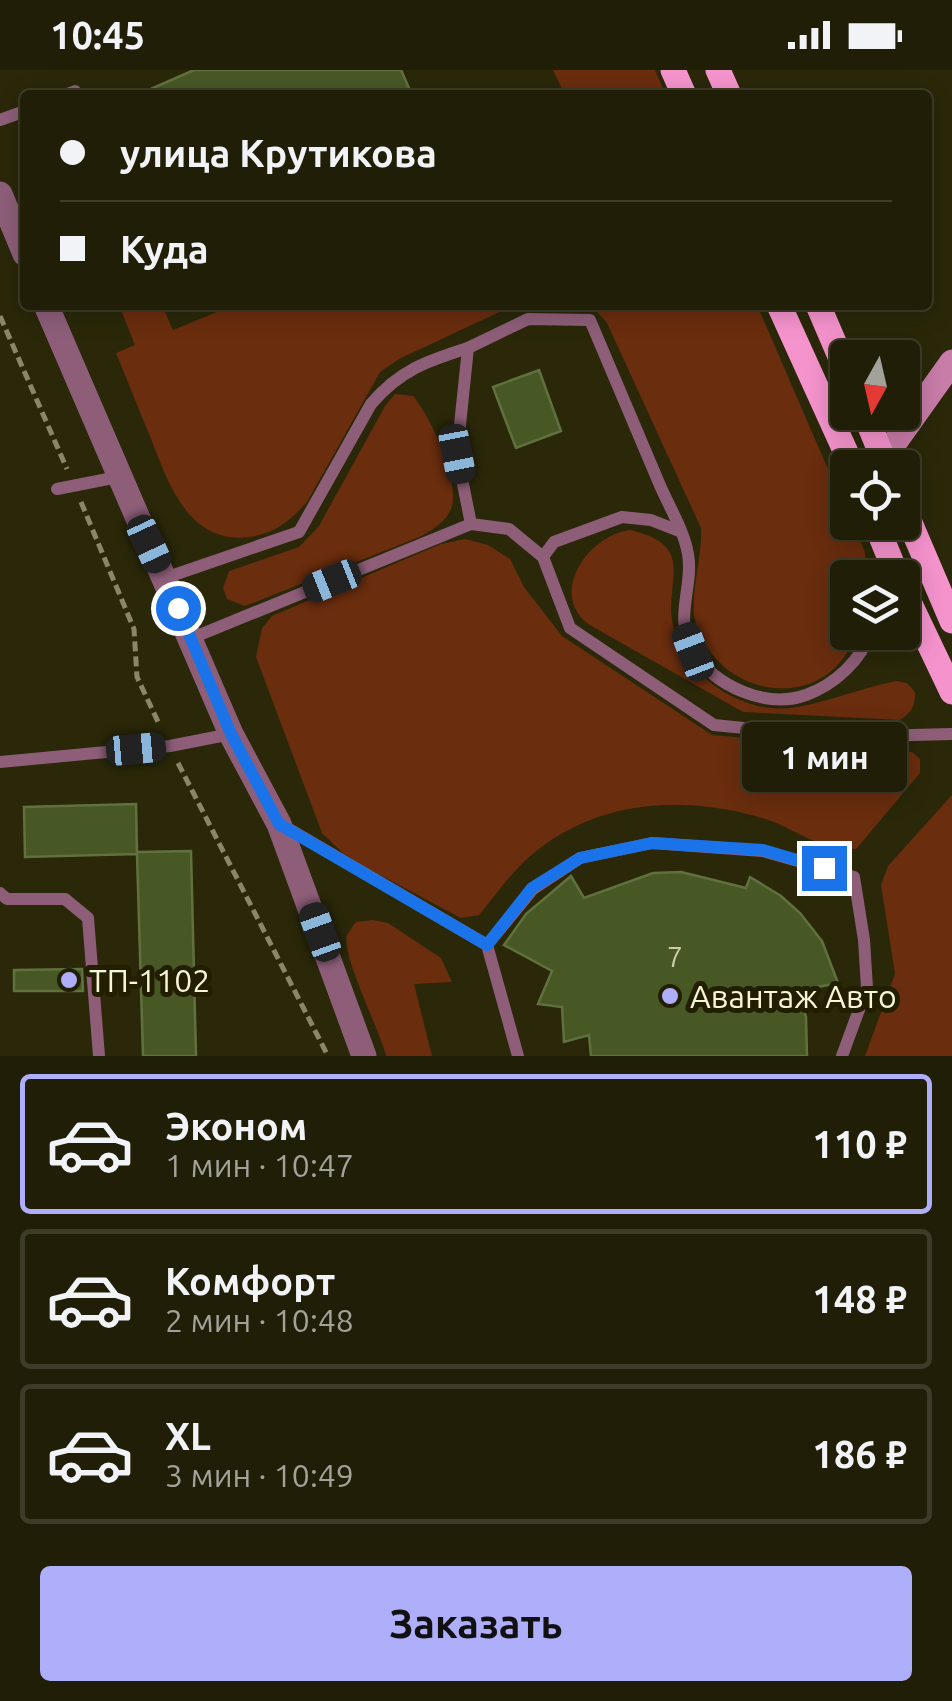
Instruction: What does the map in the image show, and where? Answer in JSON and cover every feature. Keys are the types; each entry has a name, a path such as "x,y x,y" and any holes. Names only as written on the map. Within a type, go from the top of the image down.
{"main road":[{"path":"781,310 845,450"},
{"path":"820,310 833,340"},
{"path":"917,540 952,621"},
{"path":"920,625 952,692"}],"street":[{"path":"0,194 20,242"},
{"path":"48,310 231,734 279,824 364,1056"},
{"path":"890,450 952,362"}],"lane":[{"path":"165,578 299,532 372,404 400,374 528,319 590,320 688,553 682,604 684,628 693,652 732,687 769,700 806,695 840,676 863,650"},
{"path":"468,348 457,454 471,524"},
{"path":"57,489 118,477"},
{"path":"543,557 554,542 622,517 650,520 679,530"},
{"path":"192,638 471,524 509,529 543,557 570,628 714,725 832,737 952,734"},
{"path":"0,762 170,746 231,734"},
{"path":"279,824 487,945 518,1056"},
{"path":"487,945 532,888 580,858 652,843 763,850 854,877 867,988 842,1056"},
{"path":"0,893 6,899 65,899 88,918 99,1056"}],"path":[{"path":"0,316 134,629 137,678 328,1056"}],"shaded area":[{"path":"553,70 655,70 664,90 563,90"},
{"path":"121,310 164,310 173,330 222,310 503,310 399,359 380,372 307,502 282,525 250,537 211,532 184,508 174,492 116,353 135,345"},
{"path":"595,310 759,310 830,474 830,540 860,540 865,552 865,560 830,560 830,650 848,650 843,659 824,676 802,686 777,688 753,683 730,671 711,653 694,617 701,528 607,323"},
{"path":"395,394 413,396 443,450 453,497 446,518 422,536 245,606 227,599 223,588 229,571 299,547 319,526"},
{"path":"630,530 651,536 671,554 672,620 677,639 699,673 715,686 752,704 791,708 896,681 907,683 915,692 912,709 900,720 743,712 588,624 572,597 579,567 601,542"},
{"path":"465,539 488,545 510,559 524,587 562,636 712,735 912,752 920,759 920,773 856,849 825,845 762,818 731,810 670,805 610,813 555,838 522,863 479,915 461,918 369,869 343,853 322,833 256,657 262,628 272,616 441,544"},
{"path":"952,795 952,1056 865,1056 895,974 881,885 888,866"},
{"path":"356,922 388,923 441,958 452,982 414,984 432,1056 386,1056 347,945 347,935"}],"building":[{"path":"194,70 401,70 410,90 148,90"},
{"path":"539,370 561,431 516,448 493,387"},
{"path":"136,804 137,852 191,851 196,1056 143,1056 137,854 25,857 24,807"},
{"path":"681,872 746,888 750,877 781,896 822,941 838,983 798,991 806,1017 807,1056 591,1056 589,1035 564,1042 562,1007 538,1004 552,971 504,945 526,914 571,876 584,898 653,873"},
{"path":"82,969 83,991 14,991 14,970"}],"place":[{"name":"ТП-1102","path":"69,980"},
{"name":"Авантаж Авто","path":"670,996"}],"route":[{"path":"178,608 231,734 279,824 487,945 532,888 580,858 652,843 763,850 824,868"}]}
